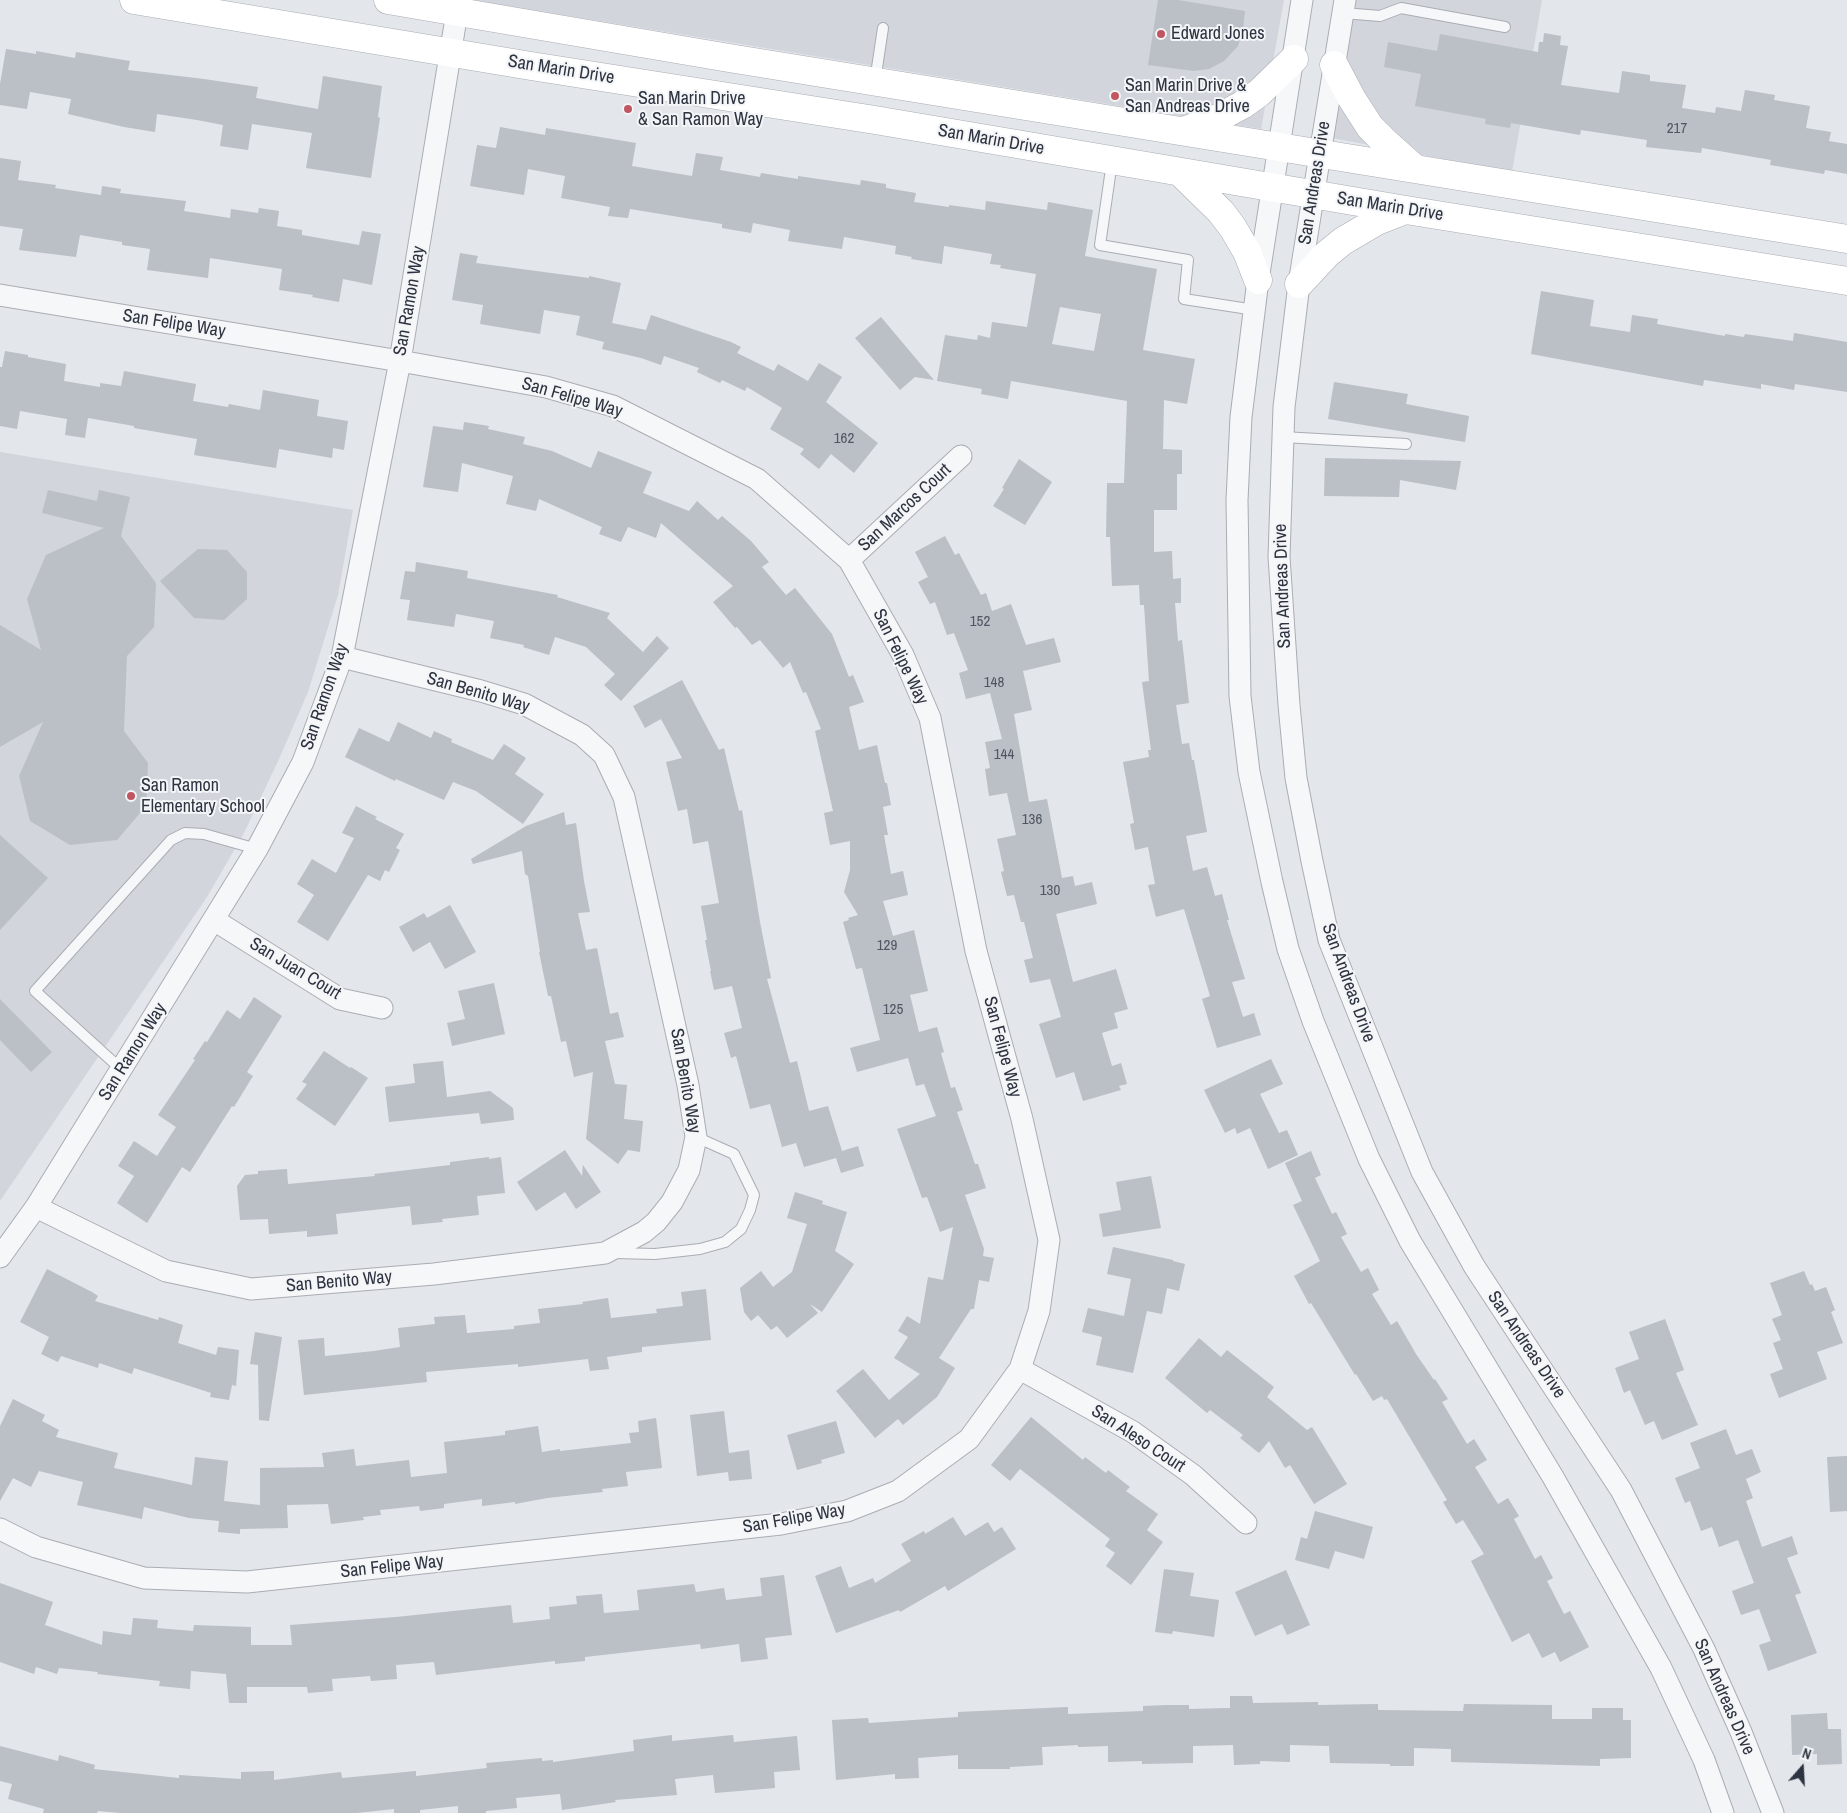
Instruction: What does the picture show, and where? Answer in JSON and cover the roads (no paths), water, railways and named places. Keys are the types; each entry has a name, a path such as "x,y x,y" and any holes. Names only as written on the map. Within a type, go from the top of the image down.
{"main road":[{"name":"San Marin Drive","path":"134,0 451,53 875,120 1313,195 1847,281"},
{"path":"388,0 458,6 875,82 1319,152 1847,239"},
{"path":"1186,131 1218,118 1242,105 1259,92 1294,59"},
{"path":"1334,64 1352,99 1370,127 1384,142 1415,168"},
{"path":"1180,172 1220,212 1233,228 1247,252 1258,280"},
{"path":"1299,284 1327,254 1343,241 1377,221 1406,210"}],"street":[{"path":"1302,0 1258,280 1241,417 1237,500 1240,696 1248,772 1270,874 1288,949 1316,1030 1369,1159 1410,1241 1553,1477 1661,1668 1704,1760 1723,1813"},
{"name":"San Ramon Way","path":"0,1257 36,1207 257,849 303,762 342,658 400,361 458,6"},
{"name":"San Andreas Drive","path":"1344,7 1299,284 1284,407 1280,558 1289,705 1296,778 1329,940 1422,1172 1474,1266 1621,1490 1704,1650 1741,1732 1773,1813"},
{"name":"San Felipe Way","path":"0,295 546,387 613,406 757,479 849,560 903,655 930,718 976,951 1022,1119 1049,1240 1039,1311 1020,1369 969,1439 898,1491 847,1512 781,1524 247,1582 144,1578 36,1547 0,1529"},
{"name":"San Marcos Court","path":"849,560 961,456"},
{"name":"San Benito Way","path":"36,1207 166,1271 251,1289 434,1274 605,1253 644,1232 656,1222 672,1202 689,1170 696,1137 688,1085 636,844 624,797 604,755 582,735 524,704 464,687 342,658"},
{"name":"San Juan Court","path":"214,920 340,999 382,1008"},
{"name":"San Aleso Court","path":"1020,1369 1132,1432 1193,1475 1246,1523"}],"lane":[{"path":"1344,7 1380,16 1400,8 1505,27"},
{"path":"875,82 883,28"},
{"path":"1112,161 1100,245 1188,260 1184,299 1255,310"},
{"path":"1283,437 1406,444"},
{"path":"122,1070 35,990 171,840 185,833 204,834 257,849"},
{"path":"605,1253 654,1254 700,1249 725,1242 742,1229 754,1194 734,1154 696,1137"}],"place":[{"name":"Edward Jones","path":"1161,34"},
{"name":"San Marin Drive & San Andreas Drive","path":"1115,96"},
{"name":"San Marin Drive & San Ramon Way","path":"628,109"},
{"name":"San Ramon Elementary School","path":"131,796"}]}
